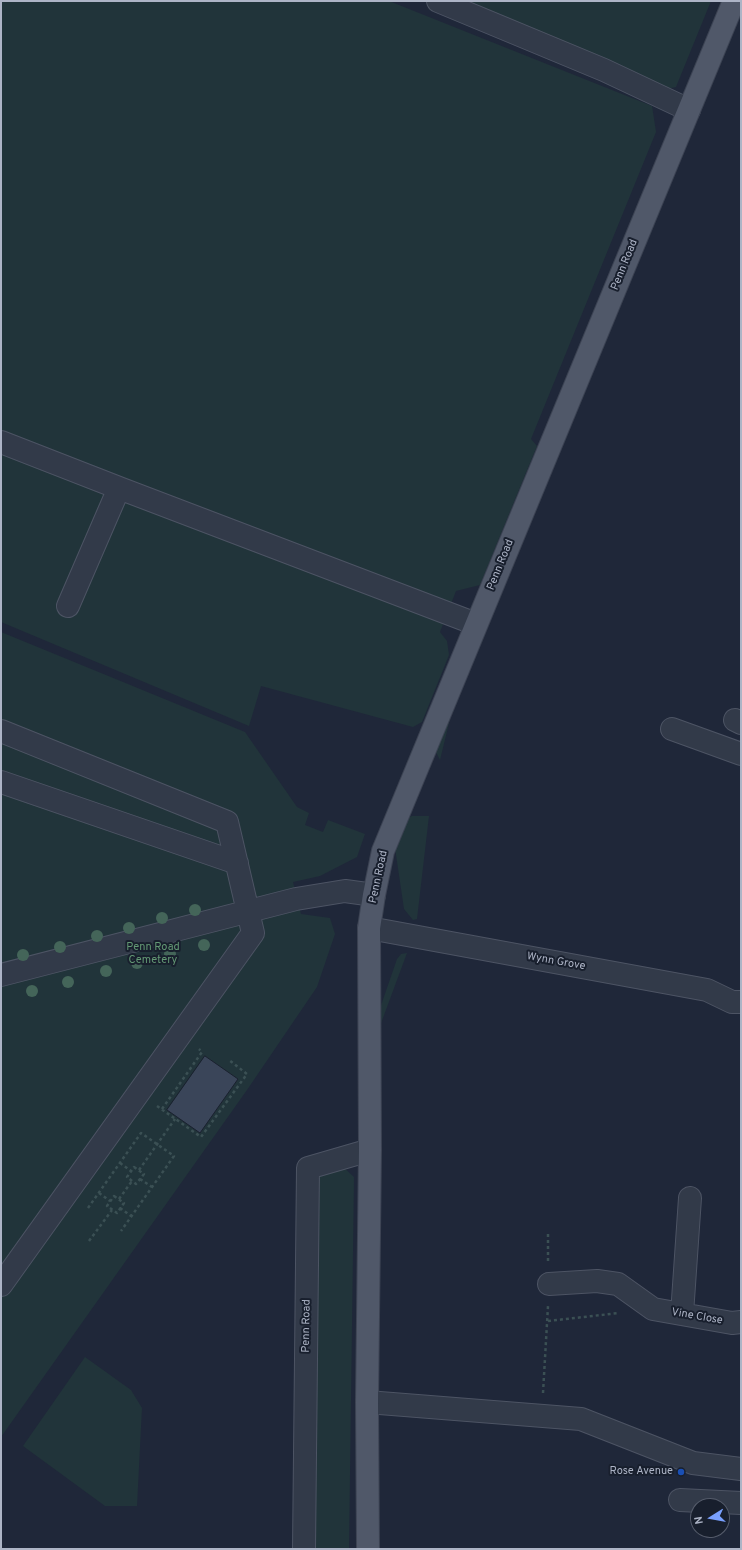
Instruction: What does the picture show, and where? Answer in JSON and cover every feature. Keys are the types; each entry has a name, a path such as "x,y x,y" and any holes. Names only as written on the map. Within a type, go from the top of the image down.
{"main road":[{"name":"Penn Road","path":"368,1549 367,1402 370,1150 369,928 383,851 734,1"}],"street":[{"path":"438,1 604,70 689,110"},
{"path":"1,442 476,624"},
{"path":"68,606 119,488"},
{"path":"672,729 741,754"},
{"path":"1,731 227,822 253,933 1,1285"},
{"path":"1,782 237,863"},
{"path":"1,975 296,899 345,891 374,895"},
{"name":"Wynn Grove","path":"369,928 707,990 732,1002 741,1002"},
{"name":"Penn Road","path":"304,1549 308,1168 370,1150"},
{"path":"682,1314 690,1198"},
{"path":"549,1284 597,1281 618,1284 653,1309"},
{"name":"Vine Close","path":"653,1309 732,1323 741,1322"},
{"path":"367,1402 581,1419 693,1463 741,1469"},
{"path":"680,1500 741,1503"}],"path":[{"path":"139,1093 201,1137 246,1074 229,1060"},
{"path":"138,1170 175,1119"},
{"path":"88,1208 141,1133 174,1156 121,1231"},
{"path":"134,1167 138,1170 144,1174 136,1184 127,1177 134,1167"},
{"path":"140,1179 152,1187"},
{"path":"119,1199 132,1181"},
{"path":"99,1193 110,1201"},
{"path":"114,1196 124,1203 117,1213 107,1206 110,1201 114,1196"},
{"path":"120,1208 131,1216"},
{"path":"89,1241 112,1210"},
{"path":"541,1415 548,1321 548,1234"},
{"path":"548,1321 653,1309"}],"green space":[{"path":"1,1 389,1 652,106 656,132 531,439 537,446 480,585 456,591 440,632 447,641 449,655 422,722 413,727 261,686 249,726 1,622"},
{"path":"428,1 711,1 676,87 653,92"},
{"name":"Penn Road Cemetery","path":"1,632 245,732 297,807 309,813 305,825 323,832 328,820 365,834 357,857 320,876 293,882 301,914 330,918 335,934 317,987 247,1090 1,1437"},
{"path":"450,719 440,760 434,748"},
{"path":"412,816 429,816 417,919 413,920 404,909 395,848 406,819"},
{"path":"407,953 380,1026 378,1014 397,959 401,954"},
{"path":"341,1165 354,1177 349,1549 311,1549 313,1183 320,1172"},
{"path":"85,1357 131,1390 142,1408 137,1506 105,1506 23,1446"}],"building":[{"path":"205,1056 238,1079 200,1133 167,1110"}],"place":[{"name":"Rose Avenue","path":"681,1472"}]}
